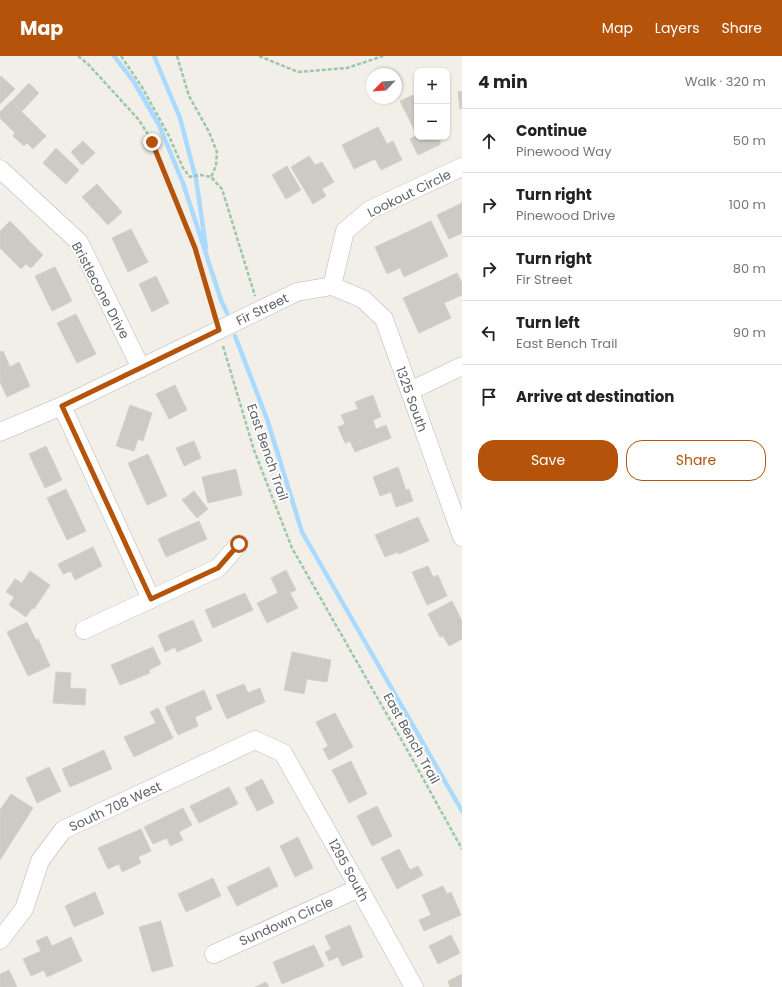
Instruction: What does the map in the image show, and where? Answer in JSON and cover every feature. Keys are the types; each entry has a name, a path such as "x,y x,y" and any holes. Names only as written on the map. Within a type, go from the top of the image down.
{"street":[{"name":"Lookout Circle","path":"332,286 345,231 370,210 462,167"},
{"name":"Bristlecone Drive","path":"0,169 79,242 141,368"},
{"name":"Fir Street","path":"0,432 62,406 297,292 332,286"},
{"name":"1325 South","path":"332,286 363,299 384,320 462,537"},
{"path":"410,391 462,366"},
{"path":"62,406 151,599"},
{"path":"84,630 218,568 239,544"},
{"name":"South 708 West","path":"0,940 24,909 40,861 63,830 255,740 283,753"},
{"name":"1295 South","path":"283,753 414,987"},
{"name":"Sundown Circle","path":"214,954 359,888"}],"path":[{"name":"East Bench Trail","path":"78,56 88,64 139,120 152,142 195,248 254,450 292,548 462,849"},
{"path":"121,56 142,87 169,136 183,168 190,177 202,175 211,177 222,189 259,310"},
{"path":"177,56 189,96 209,132 217,152 216,166 211,177"},
{"path":"259,56 298,72 347,68 383,56"}],"building":[{"path":"1,76 15,89 0,104 0,77"},
{"path":"29,83 39,93 22,111 12,101"},
{"path":"462,91 462,108 460,109 458,92"},
{"path":"413,95 414,97 414,129 402,104 402,100"},
{"path":"11,101 46,136 33,149 27,143 24,146 13,136 15,133 0,118 0,112"},
{"path":"378,127 387,144 393,141 402,160 381,170 375,159 354,169 342,145"},
{"path":"414,137 414,140 439,140 441,144 418,155 410,139"},
{"path":"83,141 95,153 82,165 71,152"},
{"path":"56,148 79,170 66,184 43,163"},
{"path":"309,156 315,165 322,162 334,182 322,189 326,196 313,204 291,167"},
{"path":"287,166 301,190 286,199 272,175"},
{"path":"97,184 122,212 108,225 82,197"},
{"path":"462,203 462,233 449,239 437,215"},
{"path":"10,221 43,255 31,268 26,264 21,269 0,248 0,231"},
{"path":"431,221 448,256 404,277 400,268 387,274 375,247"},
{"path":"131,229 148,262 128,272 112,238"},
{"path":"55,267 72,301 52,311 35,276"},
{"path":"457,273 462,283 462,295 444,303 451,318 419,333 403,298"},
{"path":"156,276 169,303 152,312 139,284"},
{"path":"76,314 96,354 77,363 57,323"},
{"path":"3,351 10,367 19,362 30,386 7,397 0,382 0,352"},
{"path":"175,385 187,410 169,419 156,394"},
{"path":"373,395 381,417 373,420 376,429 386,425 391,438 355,452 350,441 345,443 338,427 345,424 341,415 358,409 355,402"},
{"path":"130,405 152,413 143,441 138,439 134,451 116,446"},
{"path":"194,441 201,458 184,466 176,448"},
{"path":"46,446 62,480 45,488 29,454"},
{"path":"148,454 167,496 147,505 128,463"},
{"path":"398,467 406,490 409,489 413,501 396,507 391,492 380,496 373,477"},
{"path":"236,469 242,495 208,503 202,477"},
{"path":"66,489 86,531 67,540 47,498"},
{"path":"194,491 208,509 197,518 182,500"},
{"path":"418,517 429,541 399,554 398,552 385,557 375,535"},
{"path":"199,521 207,539 166,557 158,539"},
{"path":"93,547 102,566 75,580 71,571 63,574 58,564"},
{"path":"428,566 433,577 438,575 447,596 427,605 412,572"},
{"path":"286,570 296,590 290,593 298,608 267,623 257,603 278,593 271,578"},
{"path":"30,571 50,585 34,609 32,608 26,617 9,605 14,597 6,592 15,579 22,583"},
{"path":"245,593 253,610 213,628 205,610"},
{"path":"452,601 462,621 462,639 449,646 443,636 440,637 428,614"},
{"path":"193,620 202,641 177,652 175,647 165,652 158,635"},
{"path":"27,622 36,640 38,639 50,666 28,676 7,632"},
{"path":"153,647 161,664 149,670 150,673 120,685 111,665"},
{"path":"292,652 331,660 327,682 307,679 304,694 284,690"},
{"path":"56,672 71,673 70,688 86,689 85,705 53,703"},
{"path":"244,684 248,693 260,688 265,702 227,719 216,695"},
{"path":"204,690 212,709 195,717 198,726 178,735 165,707"},
{"path":"158,708 173,738 134,757 124,737 156,723 150,712"},
{"path":"335,713 353,747 329,760 323,749 328,746 316,722"},
{"path":"104,750 112,769 70,787 62,769"},
{"path":"351,761 367,794 349,803 332,770"},
{"path":"49,767 61,791 37,803 26,778"},
{"path":"262,779 274,803 257,811 245,788"},
{"path":"229,787 238,804 199,823 190,806"},
{"path":"11,794 33,808 0,860 0,810"},
{"path":"377,806 392,836 372,846 357,816"},
{"path":"183,808 192,825 179,832 183,840 170,846 167,838 153,844 144,827"},
{"path":"141,829 151,851 138,857 141,863 122,872 119,864 108,869 98,848"},
{"path":"298,837 313,868 295,877 280,846"},
{"path":"399,849 410,870 418,866 423,875 397,889 381,858"},
{"path":"269,867 278,886 237,906 227,887"},
{"path":"213,878 221,896 186,912 178,894"},
{"path":"443,886 447,894 451,892 461,915 424,931 419,920 431,915 422,895"},
{"path":"95,892 104,914 74,927 65,906"},
{"path":"161,921 173,966 152,972 139,927"},
{"path":"350,925 363,957 342,966 338,957 329,961 325,952 331,949 325,936"},
{"path":"451,935 460,953 438,964 429,946"},
{"path":"47,936 52,946 71,937 82,961 47,977 44,970 31,976 23,959 41,951 36,941"},
{"path":"314,945 324,966 282,984 273,962"},
{"path":"9,970 17,987 0,987 0,974"},
{"path":"462,974 462,987 450,987 448,981"},
{"path":"266,982 269,987 255,987"}],"waterway":[{"path":"114,56 134,82 159,125 183,183 221,300 227,313"},
{"path":"154,56 180,118 196,179 206,248"},
{"path":"235,336 267,419 302,532 462,811"}],"route":[{"path":"152,142 195,248 219,330 62,406 151,599 218,568 239,544"}]}
